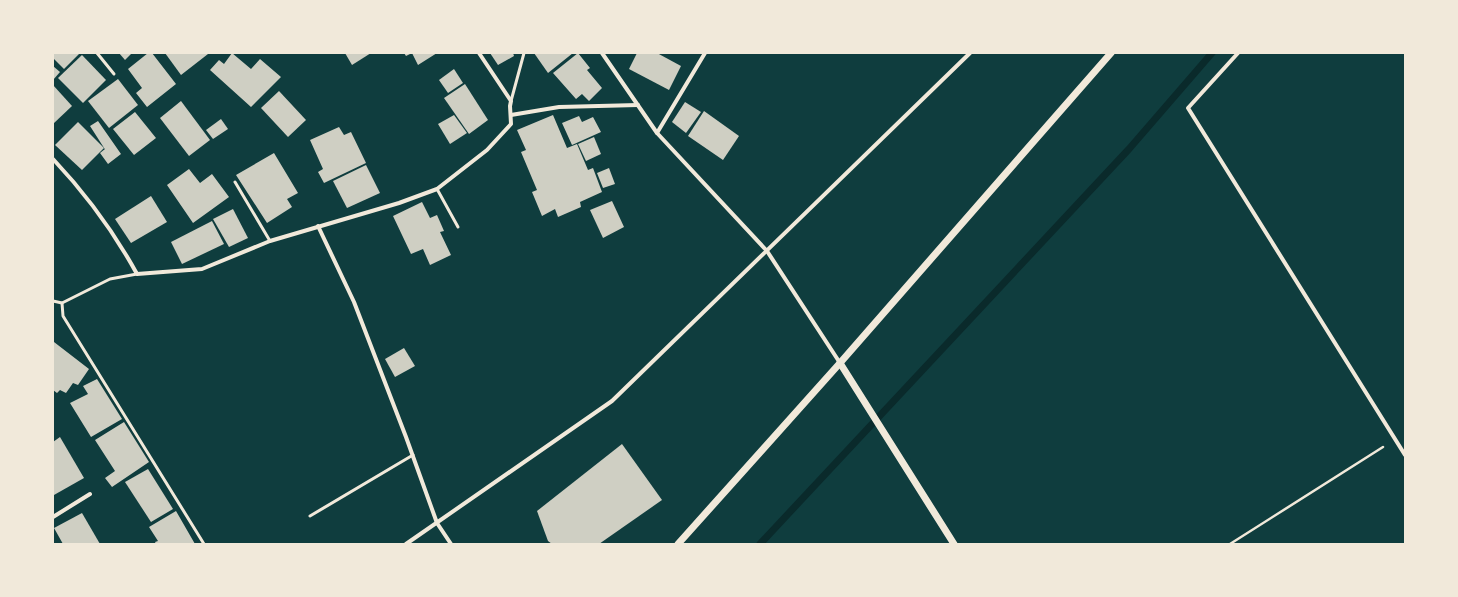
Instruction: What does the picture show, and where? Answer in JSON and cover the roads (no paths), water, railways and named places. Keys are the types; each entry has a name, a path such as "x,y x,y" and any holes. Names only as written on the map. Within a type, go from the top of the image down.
{"street":[{"path":"53,160 77,185 114,234 137,274 172,273 202,269 270,241 399,203 437,189 487,150 512,124 511,101 479,53"},
{"path":"602,53 658,133 767,251 887,436 954,544"},
{"path":"658,133 705,53"},
{"path":"406,544 612,401 767,251 839,178 970,53"},
{"path":"678,544 840,363 1111,53"},
{"path":"1238,53 1188,108 1405,455"},
{"path":"511,115 559,107 638,106"},
{"path":"318,226 354,302 413,455 437,523 451,544"},
{"path":"53,517 90,494"}],"lane":[{"path":"97,53 114,74"},
{"path":"511,101 524,53"},
{"path":"234,182 270,241"},
{"path":"437,189 458,227"},
{"path":"53,301 62,303 110,279 137,274"},
{"path":"62,303 63,316 204,544"},
{"path":"310,516 413,455"}],"waterway":[{"path":"760,544 1129,149 1212,53"}]}
